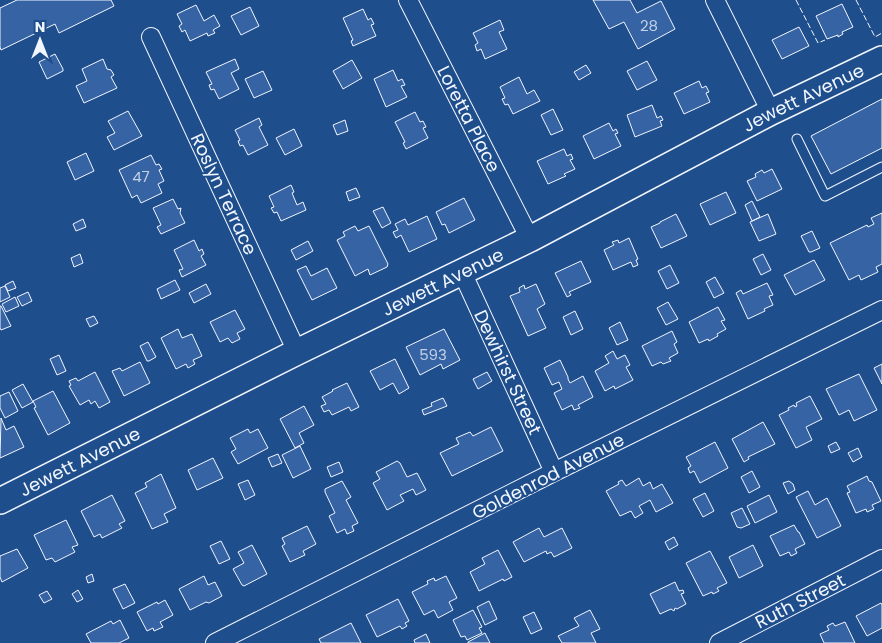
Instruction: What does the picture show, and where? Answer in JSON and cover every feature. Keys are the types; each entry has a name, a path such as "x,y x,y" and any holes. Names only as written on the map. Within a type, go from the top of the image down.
{"main road":[{"name":"Jewett Avenue","path":"0,501 296,352 530,239 771,112 882,59"}],"street":[{"name":"Loretta Place","path":"408,0 530,239"},
{"path":"715,0 771,112"},
{"name":"Roslyn Terrace","path":"151,37 296,352"},
{"name":"Dewhirst Street","path":"462,272 554,472"},
{"name":"Goldenrod Avenue","path":"215,643 554,472 882,310"},
{"name":"Ruth Street","path":"719,643 882,559"}],"lane":[{"path":"797,139 825,196 882,167"}],"building":[{"path":"17,0 111,0 114,6 59,33 55,24 1,50 0,8"},
{"path":"593,0 630,0 637,13 661,1 675,29 638,49 624,22 609,29"},
{"path":"842,4 853,27 842,32 843,34 838,37 838,35 827,39 816,16"},
{"path":"196,5 204,21 214,15 220,26 213,30 215,33 208,36 207,33 190,41 185,30 182,32 179,26 182,24 177,14"},
{"path":"250,7 259,26 241,35 231,16"},
{"path":"363,9 368,20 371,18 374,24 371,25 376,36 353,46 351,41 353,40 343,18"},
{"path":"500,20 504,30 499,32 507,49 485,59 481,49 477,51 475,45 478,43 473,33"},
{"path":"799,27 809,46 782,59 772,40"},
{"path":"55,54 63,71 47,79 39,62"},
{"path":"103,59 107,69 111,70 114,75 111,77 117,88 84,103 76,86 87,81 82,69"},
{"path":"235,59 239,69 231,73 239,89 219,99 214,89 211,90 209,85 212,84 206,72"},
{"path":"352,60 362,78 343,89 333,71"},
{"path":"647,61 657,80 637,90 627,71"},
{"path":"586,65 591,73 579,80 574,72"},
{"path":"393,70 398,81 402,79 405,85 401,86 407,97 386,107 374,79"},
{"path":"263,71 272,90 254,98 245,79"},
{"path":"519,77 527,94 534,90 540,101 513,114 508,104 505,105 502,99 505,98 500,87"},
{"path":"699,81 702,88 706,86 709,92 706,93 710,102 684,114 674,93"},
{"path":"882,99 882,148 831,174 811,136"},
{"path":"652,105 657,118 661,116 663,120 660,121 662,126 635,137 627,115"},
{"path":"553,109 563,130 551,135 541,115"},
{"path":"128,111 142,136 114,150 107,137 115,133 108,121"},
{"path":"415,112 420,122 423,121 426,127 423,128 428,138 406,149 403,143 405,142 395,122"},
{"path":"259,118 262,125 259,127 268,145 248,155 243,145 240,146 238,141 240,140 235,130"},
{"path":"345,120 348,131 337,135 333,125"},
{"path":"609,123 613,131 616,129 618,133 615,134 621,146 594,159 583,136"},
{"path":"294,129 302,146 285,155 276,138"},
{"path":"564,149 567,156 571,154 573,159 570,160 575,169 564,174 566,176 548,184 537,161"},
{"path":"86,153 94,171 75,180 67,162"},
{"path":"151,155 156,165 159,164 162,169 159,170 164,181 158,184 162,193 141,203 137,195 132,198 119,170"},
{"path":"772,169 782,189 757,201 747,181 756,177 755,174 762,170 764,173"},
{"path":"291,185 297,205 303,202 306,210 281,221 277,212 274,213 271,208 274,207 269,196"},
{"path":"356,188 360,197 349,201 346,192"},
{"path":"726,192 736,213 710,225 700,204"},
{"path":"464,198 475,220 449,233 445,224 442,225 436,212"},
{"path":"173,199 178,209 181,208 180,213 185,223 161,234 157,227 161,225 153,208"},
{"path":"752,201 760,217 752,221 745,205"},
{"path":"383,207 391,223 382,228 373,211"},
{"path":"882,213 882,264 876,267 878,272 861,280 859,275 849,280 830,243 867,225 868,227 874,224 871,218"},
{"path":"676,214 687,236 661,248 651,227"},
{"path":"768,214 776,234 759,241 750,222"},
{"path":"427,216 437,239 409,252 401,235 396,238 393,232 398,230 395,224 405,219 408,225"},
{"path":"83,219 86,227 76,231 73,224"},
{"path":"355,226 358,231 369,226 388,264 387,267 370,275 368,269 355,276 337,240 345,236 343,232"},
{"path":"812,231 820,248 809,252 801,236"},
{"path":"629,238 638,259 636,260 638,265 633,267 631,262 613,270 604,250 614,245 612,242 618,240 619,243"},
{"path":"194,240 199,251 202,249 204,254 201,256 206,265 182,277 179,270 183,269 174,250"},
{"path":"308,241 313,251 296,260 291,250"},
{"path":"80,254 83,263 74,267 71,258"},
{"path":"763,254 771,270 761,275 753,259"},
{"path":"814,260 825,280 795,295 784,275"},
{"path":"581,261 591,282 569,292 571,295 567,297 555,273"},
{"path":"670,265 679,283 667,289 658,271"},
{"path":"306,266 311,276 327,268 337,288 312,300 297,270"},
{"path":"715,277 724,293 714,298 706,282"},
{"path":"175,280 180,290 161,299 157,289"},
{"path":"13,281 16,288 8,291 5,285"},
{"path":"767,283 773,295 769,296 773,305 748,319 736,293 741,290 743,294"},
{"path":"206,284 211,294 194,303 189,293"},
{"path":"536,284 545,304 537,309 546,328 528,336 510,296 520,292 519,288 524,285 525,289"},
{"path":"5,286 10,297 0,302 0,288"},
{"path":"28,292 32,301 22,306 17,297"},
{"path":"15,297 19,306 6,312 2,304"},
{"path":"668,302 678,319 666,325 657,308"},
{"path":"0,306 11,326 1,330 0,328"},
{"path":"718,307 725,320 721,321 726,329 709,341 708,339 699,343 689,322"},
{"path":"235,310 245,329 237,333 240,339 232,343 228,338 220,342 210,322"},
{"path":"575,311 583,329 571,335 563,317"},
{"path":"94,316 98,323 90,327 86,319"},
{"path":"620,322 628,340 617,345 609,328"},
{"path":"178,329 182,338 192,334 202,356 193,360 195,364 188,368 186,364 176,369 161,338"},
{"path":"444,329 460,360 443,369 441,364 420,375 406,347"},
{"path":"672,331 677,342 674,344 678,353 669,358 671,361 663,364 661,362 652,366 642,346"},
{"path":"148,342 156,357 147,361 140,346"},
{"path":"613,351 617,359 625,355 630,365 626,367 633,380 615,389 614,386 605,391 595,371 609,363 605,356"},
{"path":"59,355 66,371 57,375 50,359"},
{"path":"395,359 409,388 399,394 393,383 380,390 370,371"},
{"path":"560,360 570,383 583,376 593,397 578,405 580,408 574,410 572,405 562,410 554,393 562,389 559,382 552,385 544,368"},
{"path":"140,362 150,383 124,396 112,371 120,368 122,371"},
{"path":"882,364 882,384 874,368"},
{"path":"95,372 110,402 99,408 95,401 91,404 89,400 80,405 69,386 71,385 69,381 76,378 78,381"},
{"path":"487,372 492,381 478,389 473,379"},
{"path":"859,374 877,410 854,421 849,410 839,415 826,389"},
{"path":"347,383 359,407 351,411 349,407 332,415 329,410 324,412 321,406 326,404 322,397"},
{"path":"23,384 33,402 22,408 12,390"},
{"path":"53,391 70,423 48,435 34,408 36,407 33,401"},
{"path":"9,392 18,411 5,418 0,408 0,396"},
{"path":"810,396 822,419 806,427 812,440 796,448 779,415 794,405 795,407 797,406 796,403"},
{"path":"443,398 447,406 424,415 422,410 432,406 431,403"},
{"path":"304,406 314,425 299,433 304,443 295,448 280,419"},
{"path":"1,418 6,430 14,426 24,447 0,458"},
{"path":"763,422 775,444 748,457 749,459 744,462 732,439"},
{"path":"491,427 503,451 452,476 440,453 459,444 456,438 470,432 473,436"},
{"path":"248,429 250,433 258,429 268,448 238,464 231,452 236,449 230,438"},
{"path":"715,442 728,468 700,483 694,471 690,473 688,468 691,466 686,457"},
{"path":"836,442 840,449 831,453 828,446"},
{"path":"300,446 311,469 293,478 282,455"},
{"path":"858,448 862,457 853,462 848,453"},
{"path":"278,454 282,463 272,467 268,458"},
{"path":"213,458 223,478 197,490 188,470"},
{"path":"397,461 407,477 417,473 426,490 416,495 413,489 400,495 404,501 387,510 373,483 380,479 376,472"},
{"path":"339,462 343,472 331,477 327,467"},
{"path":"752,471 760,487 749,493 741,477"},
{"path":"161,474 176,508 164,514 168,522 152,529 135,493 147,487 145,483"},
{"path":"867,476 881,501 872,505 874,509 867,512 866,509 856,513 847,493 850,492 847,486"},
{"path":"639,478 643,486 650,482 653,489 662,484 673,503 656,512 650,500 639,506 643,513 635,518 631,511 620,516 606,491 619,484 618,482 622,480 626,486"},
{"path":"248,480 255,495 245,500 238,484"},
{"path":"342,481 351,497 346,500 358,523 352,526 354,531 347,534 345,529 337,533 329,516 335,513 325,492 325,489"},
{"path":"789,481 793,484 795,490 788,494 783,483"},
{"path":"808,491 815,505 827,498 841,526 817,538 796,497"},
{"path":"705,493 714,511 703,517 693,499"},
{"path":"112,495 125,521 119,524 122,528 102,538 100,534 94,537 81,511"},
{"path":"769,495 777,512 755,523 747,506"},
{"path":"742,508 750,524 741,528 737,527 731,513"},
{"path":"66,520 78,545 72,547 75,552 55,562 52,558 46,560 34,535"},
{"path":"794,525 805,544 795,549 797,553 791,556 789,552 780,556 770,536"},
{"path":"307,526 316,544 303,551 305,555 290,562 282,546 285,544 282,538"},
{"path":"539,528 544,537 562,528 572,548 554,557 551,552 547,554 546,551 524,562 513,542"},
{"path":"674,537 678,545 669,550 665,542"},
{"path":"221,541 230,559 219,564 210,546"},
{"path":"252,545 267,574 244,586 233,569 244,563 238,552"},
{"path":"753,545 763,566 739,578 729,557"},
{"path":"17,549 28,568 2,582 0,577 0,556"},
{"path":"498,550 512,577 504,581 503,579 479,591 470,572 485,564 482,558"},
{"path":"710,551 727,583 717,588 719,591 703,596 686,563"},
{"path":"92,574 94,581 88,583 86,577"},
{"path":"204,576 208,585 215,582 222,596 190,610 179,589"},
{"path":"446,576 457,598 449,602 453,610 438,618 434,610 424,615 412,592 428,584 427,581 434,578 435,581"},
{"path":"675,582 679,591 683,590 684,593 681,594 686,604 677,609 675,608 674,611 671,609 660,614 650,594"},
{"path":"125,584 135,603 123,609 113,589"},
{"path":"78,590 83,599 77,602 72,594"},
{"path":"47,591 52,599 44,603 39,595"},
{"path":"398,599 409,621 405,623 407,626 402,629 400,626 377,637 366,615"},
{"path":"165,600 173,615 160,622 163,627 154,631 153,628 147,631 137,612"},
{"path":"489,601 497,619 485,625 477,607"},
{"path":"881,603 882,628 867,636 856,616"},
{"path":"473,610 482,627 479,628 482,633 467,640 465,636 461,637 453,620"},
{"path":"590,610 600,629 591,633 596,643 562,643 558,636 579,626 574,618"},
{"path":"534,612 542,629 531,634 523,617"},
{"path":"120,620 129,638 119,643 91,643 86,634 111,621 113,624"},
{"path":"845,622 855,643 824,643 820,634 829,630 827,626 833,623 835,626"},
{"path":"351,623 361,643 321,643 319,639"},
{"path":"485,633 490,643 468,643 468,642"},
{"path":"426,634 430,643 415,643 414,640"}],"fence":[{"path":"796,0 818,43 825,40"},
{"path":"856,0 875,37 882,33"}]}
